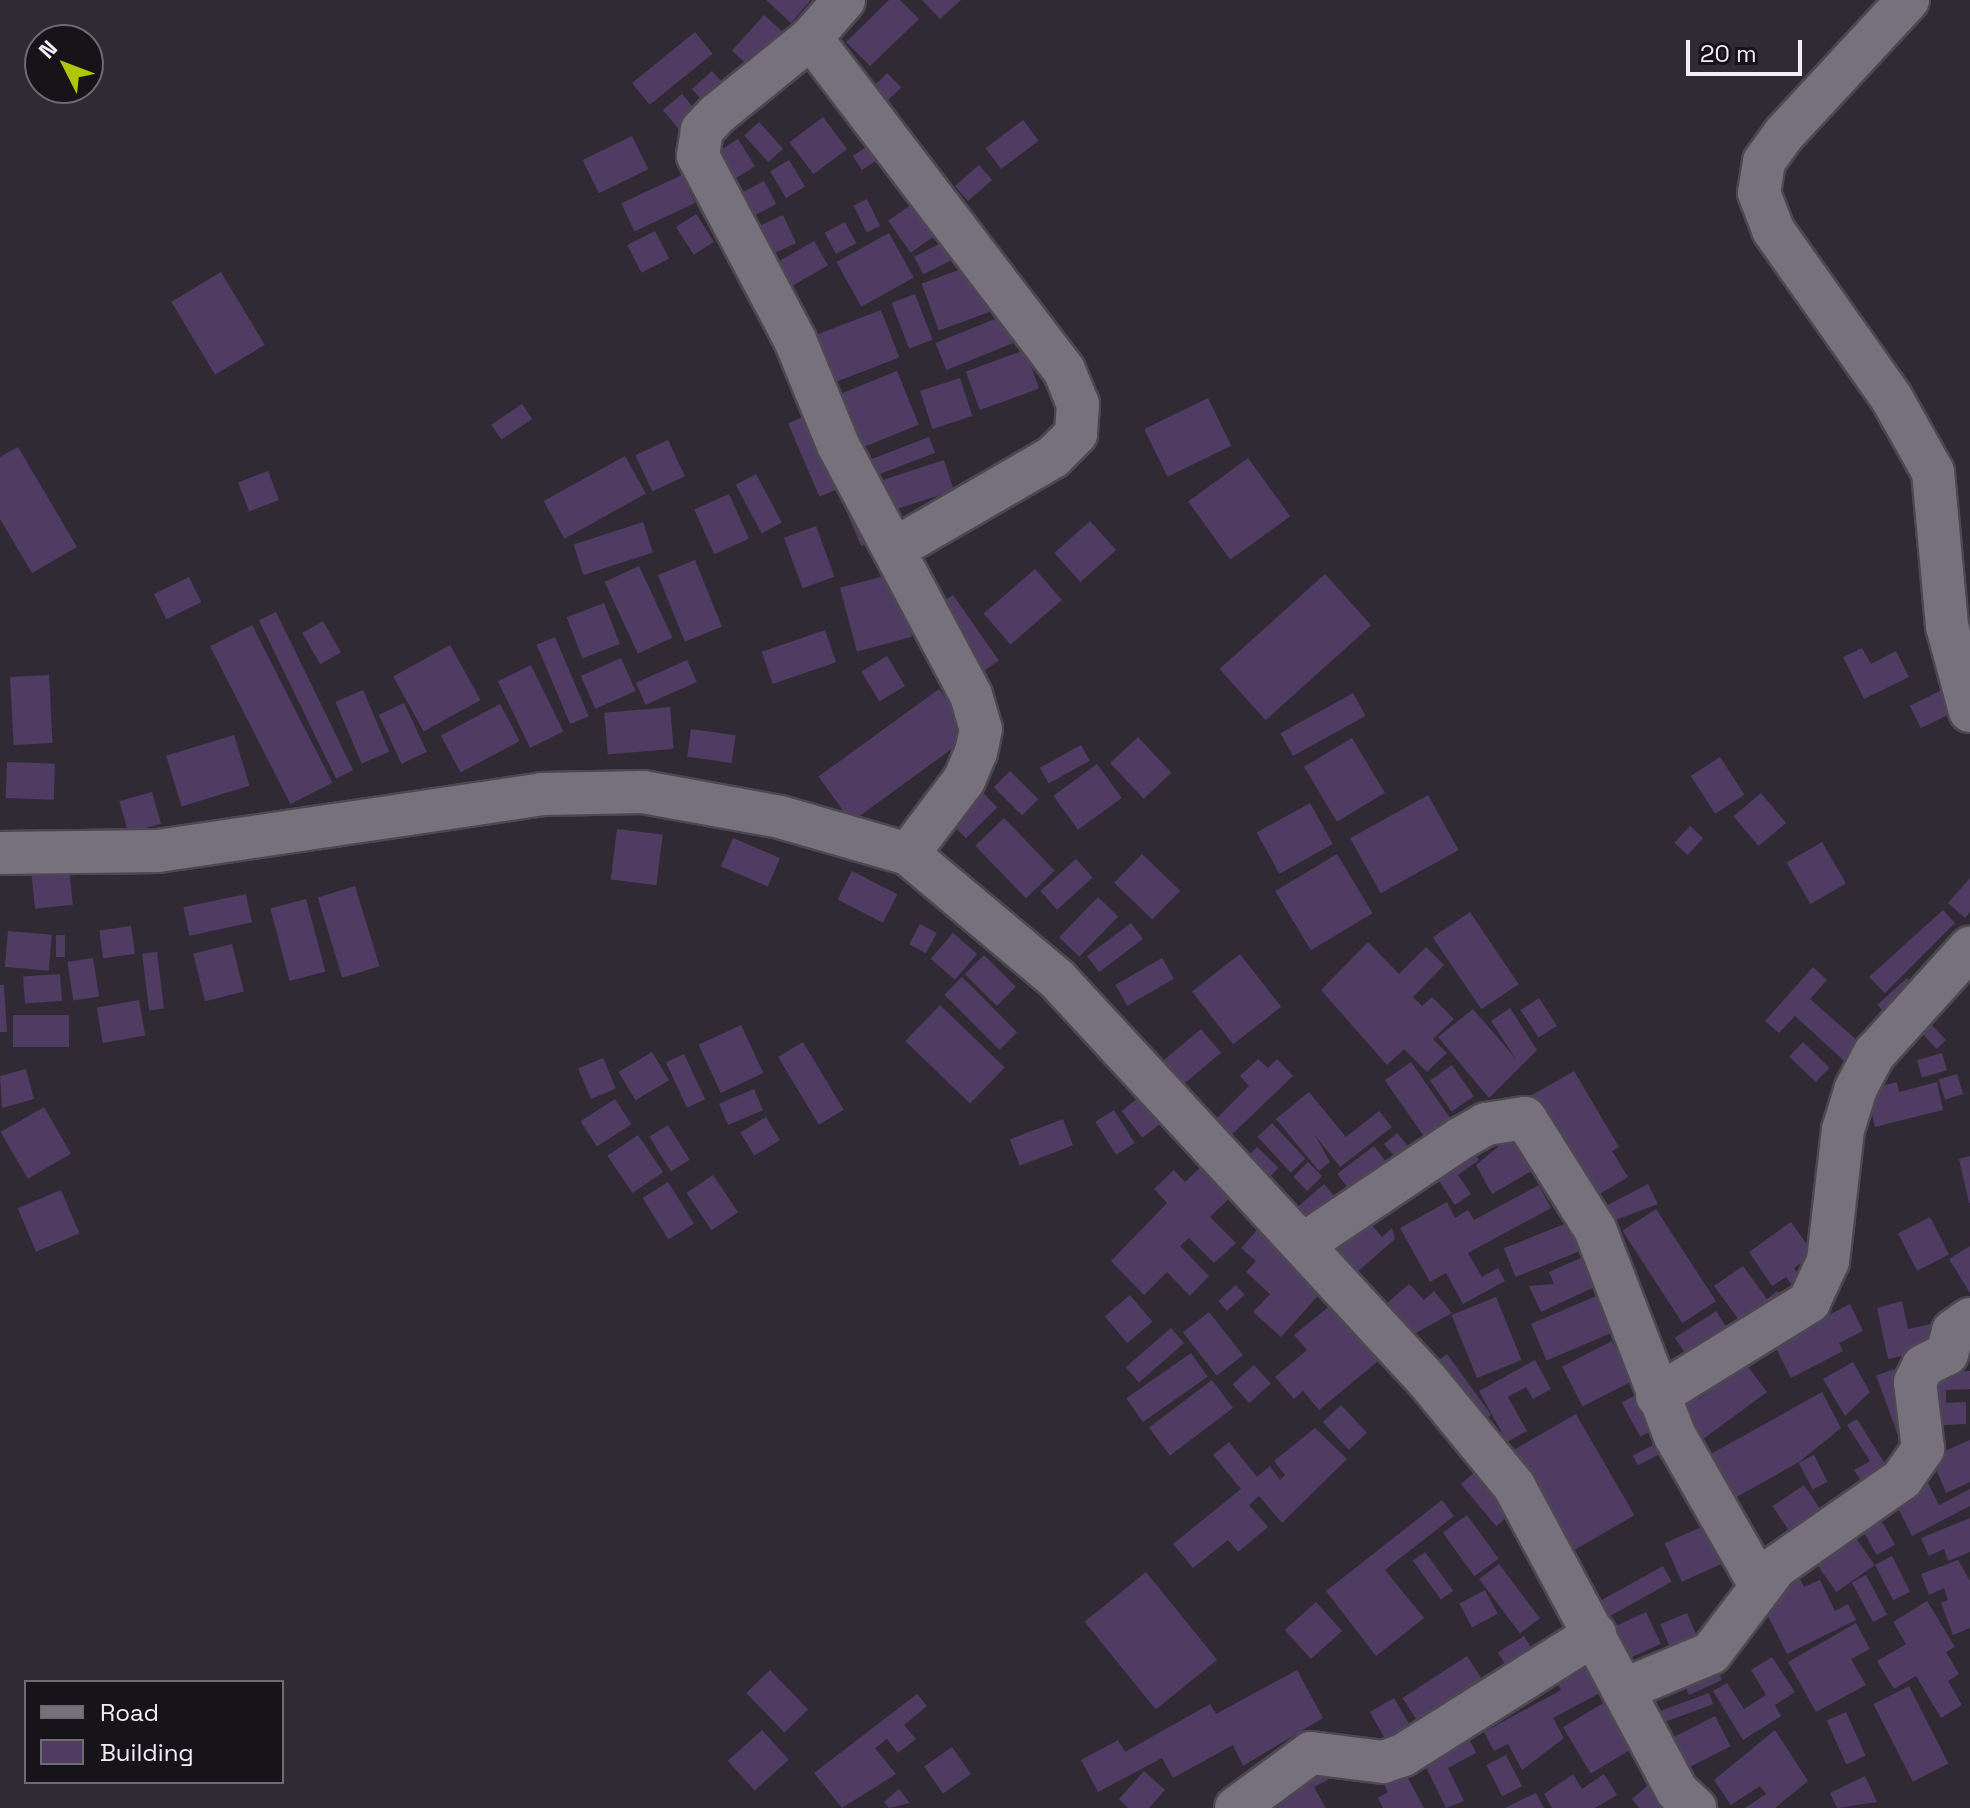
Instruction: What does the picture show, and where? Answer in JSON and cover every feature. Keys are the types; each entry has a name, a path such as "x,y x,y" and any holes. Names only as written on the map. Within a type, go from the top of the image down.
{"street":[{"path":"844,0 811,38 716,115 702,130 698,156 756,260 838,445 954,659 981,729 964,780 908,854"},
{"path":"1908,0 1784,134 1764,162 1759,193 1773,230 1891,397 1933,472 1947,626 1970,711"},
{"path":"811,38 1064,370 1078,404 1076,434 1053,457 894,549"},
{"path":"0,853 158,851 542,794 643,792 780,817 908,854 1057,979 1305,1243 1514,1486 1677,1791 1695,1808"},
{"path":"1657,1396 1809,1302 1828,1261 1843,1130 1856,1088 1875,1053 1970,948"},
{"path":"1305,1243 1486,1124 1525,1118 1595,1229 1657,1396 1760,1585"},
{"path":"1625,1689 1711,1653 1760,1585 1915,1464 1924,1433 1915,1382 1923,1366 1947,1354 1953,1331 1970,1319"},
{"path":"1236,1808 1311,1753 1383,1762 1403,1755 1595,1634"}],"building":[{"path":"766,0 811,0 791,23"},
{"path":"889,0 900,0 919,19 870,66 846,42"},
{"path":"922,0 961,0 940,19"},
{"path":"764,15 787,36 755,71 732,51"},
{"path":"695,32 713,54 650,105 632,83"},
{"path":"712,71 728,89 708,107 692,89"},
{"path":"887,73 901,87 879,110 864,96"},
{"path":"682,94 699,114 680,130 663,110"},
{"path":"823,117 847,149 814,174 789,142"},
{"path":"1023,120 1039,141 1001,169 985,148"},
{"path":"759,122 783,149 768,162 744,135"},
{"path":"632,136 648,169 599,193 583,160"},
{"path":"738,139 755,166 725,185 708,158"},
{"path":"877,140 886,154 862,170 853,156"},
{"path":"789,160 805,187 786,198 770,171"},
{"path":"979,165 992,180 968,201 955,186"},
{"path":"682,175 695,203 634,231 621,203"},
{"path":"764,181 776,204 742,222 730,199"},
{"path":"925,195 947,227 911,253 888,221"},
{"path":"867,199 880,226 867,233 854,206"},
{"path":"696,214 714,242 694,255 676,227"},
{"path":"783,215 796,243 769,256 756,228"},
{"path":"845,222 856,243 836,254 825,233"},
{"path":"655,231 669,259 641,273 627,245"},
{"path":"889,233 914,278 861,307 837,262"},
{"path":"947,240 956,258 923,275 914,257"},
{"path":"814,241 828,265 785,290 771,266"},
{"path":"978,263 995,310 939,331 922,284"},
{"path":"221,272 265,345 215,375 171,302"},
{"path":"915,294 933,340 909,349 892,303"},
{"path":"881,310 899,358 826,386 808,338"},
{"path":"1005,315 1016,342 946,370 935,343"},
{"path":"1025,350 1039,389 980,410 966,372"},
{"path":"897,371 919,425 850,452 828,399"},
{"path":"960,378 972,416 932,429 920,391"},
{"path":"1208,398 1231,446 1167,477 1144,429"},
{"path":"522,404 532,419 501,440 491,425"},
{"path":"812,413 843,487 819,497 788,423"},
{"path":"929,437 935,453 867,479 861,463"},
{"path":"668,440 685,476 652,491 635,455"},
{"path":"18,447 77,547 32,573 0,519 0,457"},
{"path":"625,456 646,494 565,539 544,501"},
{"path":"1248,458 1290,516 1230,560 1188,501"},
{"path":"944,460 954,490 886,512 876,482"},
{"path":"268,471 279,500 249,511 238,482"},
{"path":"756,474 782,523 762,533 736,485"},
{"path":"856,493 876,540 861,546 841,499"},
{"path":"729,494 749,539 714,554 694,509"},
{"path":"1090,521 1116,550 1080,582 1054,553"},
{"path":"643,522 653,552 583,575 574,545"},
{"path":"816,526 834,577 803,588 784,538"},
{"path":"695,560 722,627 685,642 658,575"},
{"path":"639,566 672,638 638,654 605,582"},
{"path":"1035,569 1062,600 1011,645 984,614"},
{"path":"895,573 912,637 857,652 840,588"},
{"path":"1325,574 1371,625 1266,720 1219,669"},
{"path":"189,577 201,602 166,619 154,594"},
{"path":"953,595 999,661 982,673 936,607"},
{"path":"604,603 620,644 582,658 567,617"},
{"path":"276,612 353,770 336,779 259,620"},
{"path":"323,621 341,652 320,664 302,633"},
{"path":"252,625 332,783 290,804 210,646"},
{"path":"825,630 836,662 773,684 762,652"},
{"path":"555,637 589,716 570,724 537,645"},
{"path":"450,645 481,700 424,732 393,677"},
{"path":"1862,648 1871,664 1896,651 1909,677 1864,699 1843,657"},
{"path":"887,656 905,686 879,701 861,671"},
{"path":"621,658 636,691 595,709 581,676"},
{"path":"687,660 697,682 646,705 636,683"},
{"path":"531,665 563,732 530,748 498,681"},
{"path":"49,675 53,743 14,745 10,677"},
{"path":"939,689 972,734 851,822 818,777"},
{"path":"1944,689 1955,711 1921,728 1910,706"},
{"path":"363,690 389,752 362,763 335,702"},
{"path":"1353,693 1366,716 1293,756 1280,733"},
{"path":"404,703 427,752 401,764 379,715"},
{"path":"500,704 520,741 461,773 441,735"},
{"path":"670,707 674,749 608,755 604,713"},
{"path":"691,729 736,735 732,763 687,757"},
{"path":"234,735 249,786 182,806 166,756"},
{"path":"1138,737 1171,773 1144,799 1110,763"},
{"path":"1352,738 1385,793 1337,822 1304,767"},
{"path":"1081,745 1090,761 1049,784 1040,768"},
{"path":"1720,757 1745,795 1715,814 1691,776"},
{"path":"7,762 55,764 54,800 6,798"},
{"path":"1097,764 1122,798 1078,830 1053,796"},
{"path":"1010,771 1038,799 1022,816 994,787"},
{"path":"152,792 161,824 128,833 119,801"},
{"path":"983,793 997,807 966,838 952,824"},
{"path":"1761,793 1786,823 1758,846 1733,816"},
{"path":"1428,795 1459,850 1381,893 1350,838"},
{"path":"1310,803 1333,844 1279,874 1257,833"},
{"path":"1004,818 1055,871 1026,898 975,846"},
{"path":"1690,826 1703,838 1687,855 1674,843"},
{"path":"617,829 663,835 656,885 611,880"},
{"path":"733,838 780,858 768,886 721,867"},
{"path":"1822,842 1846,884 1810,904 1786,862"},
{"path":"1142,854 1180,891 1152,920 1114,883"},
{"path":"1337,854 1373,913 1311,950 1275,891"},
{"path":"1076,859 1093,878 1057,910 1040,891"},
{"path":"69,868 73,905 35,909 31,872"},
{"path":"852,871 897,894 883,923 837,900"},
{"path":"1970,878 1970,912 1965,918 1948,903"},
{"path":"355,886 380,966 342,978 318,897"},
{"path":"246,894 252,922 189,936 183,907"},
{"path":"1098,897 1118,916 1079,957 1059,937"},
{"path":"306,899 325,971 290,981 270,909"},
{"path":"1943,910 1955,923 1885,993 1869,977"},
{"path":"1470,912 1519,984 1481,1009 1433,937"},
{"path":"1131,923 1143,939 1099,972 1087,956"},
{"path":"920,924 937,933 926,953 909,944"},
{"path":"131,926 135,954 103,958 99,930"},
{"path":"8,931 52,935 49,971 5,967"},
{"path":"953,933 977,954 955,980 931,959"},
{"path":"56,935 65,935 65,957 56,957"},
{"path":"1368,942 1399,974 1426,947 1444,965 1413,997 1422,1006 1432,997 1454,1019 1433,1039 1447,1053 1427,1072 1404,1049 1387,1065 1321,990"},
{"path":"232,944 244,992 205,1001 193,954"},
{"path":"157,952 164,1009 149,1010 142,954"},
{"path":"1240,954 1281,1007 1233,1044 1192,992"},
{"path":"984,955 1016,987 997,1006 965,974"},
{"path":"93,958 99,997 73,1001 67,962"},
{"path":"1162,958 1174,979 1127,1006 1115,985"},
{"path":"1813,967 1827,980 1810,999 1868,1050 1852,1068 1795,1016 1779,1033 1765,1021"},
{"path":"60,974 62,1001 25,1004 23,977"},
{"path":"962,977 1017,1032 999,1050 944,995"},
{"path":"1907,978 1916,988 1886,1014 1877,1005"},
{"path":"0,985 4,985 7,1032 0,1032"},
{"path":"1539,998 1557,1026 1539,1038 1521,1010"},
{"path":"139,1000 145,1035 103,1043 97,1007"},
{"path":"940,1005 1005,1068 970,1103 905,1041"},
{"path":"1510,1008 1537,1050 1489,1098 1438,1037 1473,1009 1516,1059 1491,1021"},
{"path":"13,1015 69,1015 69,1047 13,1047"},
{"path":"1931,1024 1946,1040 1936,1049 1921,1033"},
{"path":"741,1025 763,1073 721,1093 698,1045"},
{"path":"1201,1029 1221,1053 1173,1093 1153,1069"},
{"path":"803,1042 844,1110 819,1125 778,1057"},
{"path":"1803,1042 1830,1068 1816,1082 1789,1056"},
{"path":"652,1052 669,1080 636,1100 619,1072"},
{"path":"1942,1053 1947,1070 1922,1077 1917,1060"},
{"path":"684,1054 705,1099 687,1108 666,1062"},
{"path":"603,1058 616,1088 591,1099 578,1069"},
{"path":"1258,1059 1268,1068 1277,1059 1293,1076 1223,1143 1208,1127 1249,1086 1240,1076"},
{"path":"1411,1062 1460,1132 1434,1150 1385,1080"},
{"path":"1452,1065 1474,1096 1452,1112 1430,1080"},
{"path":"26,1069 34,1099 2,1108 0,1076"},
{"path":"1574,1071 1619,1147 1612,1151 1628,1177 1588,1201 1527,1098"},
{"path":"1957,1074 1963,1094 1945,1100 1939,1080"},
{"path":"1897,1082 1899,1092 1937,1082 1943,1110 1875,1127 1866,1090"},
{"path":"754,1089 763,1110 728,1125 719,1104"},
{"path":"1309,1092 1346,1137 1379,1111 1392,1127 1340,1167 1315,1135 1330,1162 1319,1171 1276,1119"},
{"path":"1142,1095 1163,1122 1142,1138 1122,1111"},
{"path":"615,1099 631,1124 597,1146 581,1121"},
{"path":"44,1107 71,1154 28,1179 1,1132"},
{"path":"1114,1110 1135,1143 1116,1155 1095,1122"},
{"path":"766,1117 780,1140 754,1156 740,1132"},
{"path":"1063,1119 1073,1145 1020,1166 1010,1139"},
{"path":"1272,1123 1305,1159 1291,1172 1257,1137"},
{"path":"1527,1123 1549,1161 1492,1194 1476,1165"},
{"path":"668,1125 690,1160 671,1171 649,1137"},
{"path":"1397,1133 1412,1151 1399,1162 1384,1144"},
{"path":"638,1135 663,1172 632,1193 607,1156"},
{"path":"1469,1144 1479,1160 1458,1175 1471,1194 1455,1205 1431,1169"},
{"path":"1374,1146 1395,1174 1358,1202 1337,1174"},
{"path":"1257,1147 1279,1168 1258,1189 1236,1169"},
{"path":"1970,1156 1970,1203 1969,1203 1959,1159"},
{"path":"1308,1162 1322,1176 1307,1191 1293,1177"},
{"path":"1205,1163 1231,1197 1210,1217 1236,1243 1214,1263 1189,1238 1180,1246 1209,1276 1190,1296 1167,1272 1144,1295 1111,1261 1167,1203 1154,1189 1174,1170 1185,1182"},
{"path":"713,1175 738,1212 712,1230 686,1193"},
{"path":"668,1182 694,1224 669,1239 643,1198"},
{"path":"1324,1184 1343,1206 1315,1230 1296,1208"},
{"path":"1648,1184 1658,1204 1610,1222 1602,1208"},
{"path":"1539,1185 1551,1208 1468,1253 1482,1277 1498,1268 1505,1281 1463,1304 1446,1273 1430,1282 1400,1228 1447,1202 1455,1218 1468,1210 1474,1220"},
{"path":"61,1190 79,1233 36,1252 18,1208"},
{"path":"1656,1209 1716,1301 1682,1323 1622,1231"},
{"path":"1362,1214 1382,1237 1392,1228 1395,1239 1357,1272 1331,1242"},
{"path":"1930,1217 1949,1254 1917,1271 1898,1233"},
{"path":"1579,1218 1591,1247 1516,1277 1504,1248"},
{"path":"1791,1222 1814,1254 1794,1268 1808,1288 1799,1295 1786,1277 1772,1286 1749,1252"},
{"path":"1258,1229 1324,1289 1281,1337 1253,1312 1270,1294 1246,1272 1256,1261 1241,1248"},
{"path":"1970,1246 1970,1293 1949,1259"},
{"path":"1592,1253 1605,1282 1541,1312 1529,1286 1554,1284 1549,1272"},
{"path":"1743,1266 1767,1299 1777,1291 1792,1311 1753,1339 1714,1286"},
{"path":"1409,1284 1424,1300 1434,1291 1452,1313 1416,1333 1431,1350 1420,1358 1379,1310"},
{"path":"1236,1285 1245,1295 1227,1311 1218,1301"},
{"path":"1601,1294 1617,1331 1547,1361 1531,1324"},
{"path":"1130,1295 1152,1322 1127,1343 1105,1316"},
{"path":"1496,1297 1521,1360 1477,1378 1451,1315"},
{"path":"1337,1300 1383,1357 1319,1410 1303,1391 1294,1399 1275,1377 1307,1350 1294,1335"},
{"path":"1902,1301 1908,1329 1940,1322 1946,1346 1888,1359 1877,1308"},
{"path":"1850,1304 1863,1331 1839,1343 1843,1351 1791,1378 1769,1335 1821,1307 1825,1317"},
{"path":"1716,1311 1735,1340 1694,1367 1675,1338"},
{"path":"1209,1312 1243,1355 1217,1376 1183,1332"},
{"path":"1171,1328 1184,1343 1139,1382 1126,1367"},
{"path":"1612,1341 1632,1381 1583,1407 1562,1366"},
{"path":"1191,1353 1208,1377 1143,1422 1126,1398"},
{"path":"1447,1354 1491,1415 1480,1423 1436,1362"},
{"path":"1740,1356 1767,1392 1695,1445 1664,1404 1689,1385 1699,1399 1707,1393 1701,1384"},
{"path":"1535,1360 1551,1389 1533,1399 1526,1387 1508,1397 1527,1431 1507,1442 1479,1391"},
{"path":"1853,1362 1870,1392 1845,1416 1823,1379"},
{"path":"1254,1365 1271,1384 1249,1403 1232,1384"},
{"path":"1894,1369 1920,1440 1902,1447 1876,1375"},
{"path":"1970,1371 1970,1389 1946,1390 1946,1403 1966,1402 1966,1424 1925,1426 1923,1373"},
{"path":"1212,1380 1233,1408 1170,1455 1149,1428"},
{"path":"1822,1392 1841,1428 1799,1462 1724,1504 1700,1460"},
{"path":"1639,1393 1658,1427 1640,1437 1622,1403"},
{"path":"1341,1405 1367,1433 1349,1450 1323,1422"},
{"path":"1576,1414 1634,1515 1570,1552 1512,1451"},
{"path":"1857,1419 1890,1472 1869,1493 1854,1470 1870,1461 1847,1425"},
{"path":"1315,1428 1347,1459 1282,1523 1259,1496 1249,1505 1268,1527 1238,1552 1228,1540 1193,1568 1173,1544 1241,1489 1213,1455 1229,1442 1257,1477 1270,1466 1280,1480 1285,1475 1274,1461"},
{"path":"1663,1440 1668,1450 1638,1465 1633,1455"},
{"path":"1970,1440 1970,1482 1946,1493 1931,1457"},
{"path":"1814,1455 1828,1482 1812,1489 1799,1463"},
{"path":"1480,1468 1515,1510 1496,1526 1461,1484"},
{"path":"1927,1481 1939,1505 1970,1489 1970,1506 1912,1536 1893,1498"},
{"path":"1804,1485 1827,1519 1795,1540 1772,1506"},
{"path":"1442,1500 1454,1516 1385,1570 1424,1618 1376,1656 1326,1591"},
{"path":"1467,1515 1499,1559 1474,1576 1443,1533"},
{"path":"1879,1516 1895,1545 1877,1555 1861,1526"},
{"path":"1970,1518 1970,1552 1948,1561 1944,1549 1929,1556 1921,1538"},
{"path":"1715,1521 1732,1559 1682,1582 1665,1543"},
{"path":"1853,1534 1875,1565 1836,1592 1814,1561"},
{"path":"1425,1552 1453,1591 1441,1600 1413,1561"},
{"path":"1892,1556 1910,1592 1893,1600 1875,1565"},
{"path":"1958,1560 1970,1581 1970,1628 1953,1635 1941,1603 1948,1600 1944,1588 1929,1595 1921,1574"},
{"path":"1499,1564 1540,1618 1520,1633 1479,1579"},
{"path":"1663,1566 1672,1582 1596,1624 1587,1608"},
{"path":"1146,1572 1217,1660 1156,1710 1085,1622"},
{"path":"1797,1573 1804,1587 1820,1580 1835,1611 1848,1604 1856,1620 1787,1654 1764,1608 1781,1599 1774,1585"},
{"path":"1866,1575 1887,1615 1873,1622 1852,1583"},
{"path":"1485,1590 1498,1614 1472,1627 1459,1604"},
{"path":"1927,1601 1955,1647 1946,1652 1959,1674 1948,1681 1962,1705 1941,1718 1916,1676 1894,1689 1877,1661 1906,1644 1893,1622"},
{"path":"1316,1602 1342,1631 1311,1659 1285,1630"},
{"path":"1646,1612 1661,1644 1626,1660 1612,1628"},
{"path":"1687,1613 1703,1650 1676,1661 1660,1624"},
{"path":"1856,1623 1870,1649 1851,1659 1866,1685 1816,1712 1788,1662"},
{"path":"1524,1636 1540,1662 1514,1679 1498,1652"},
{"path":"1467,1656 1490,1692 1426,1734 1402,1698"},
{"path":"1579,1656 1600,1693 1553,1718 1564,1738 1522,1770 1508,1744 1494,1751 1484,1732 1561,1690 1551,1671"},
{"path":"1772,1657 1795,1692 1775,1705 1781,1716 1743,1740 1713,1691 1727,1683 1744,1709 1766,1695 1751,1670"},
{"path":"1713,1659 1722,1680 1689,1695 1685,1685"},
{"path":"770,1670 808,1710 784,1732 746,1693"},
{"path":"1297,1670 1323,1718 1243,1766 1233,1745 1173,1778 1162,1758 1098,1792 1081,1760 1118,1740 1125,1752 1210,1704 1216,1714"},
{"path":"1909,1686 1948,1764 1913,1782 1873,1704"},
{"path":"1709,1693 1713,1704 1660,1723 1656,1712"},
{"path":"917,1694 927,1706 904,1725 916,1739 898,1753 887,1739 875,1748 896,1774 842,1808 814,1773"},
{"path":"1394,1698 1416,1736 1392,1750 1370,1712"},
{"path":"1605,1702 1633,1748 1591,1774 1563,1727"},
{"path":"1846,1712 1866,1756 1846,1764 1827,1721"},
{"path":"1715,1716 1730,1746 1675,1774 1660,1744"},
{"path":"762,1730 789,1760 755,1791 728,1761"},
{"path":"1775,1730 1808,1781 1775,1808 1745,1808 1766,1794 1760,1786 1731,1805 1714,1780"},
{"path":"1467,1734 1476,1753 1448,1768 1464,1801 1446,1808 1421,1757"},
{"path":"952,1747 971,1774 943,1794 924,1767"},
{"path":"1506,1755 1522,1786 1502,1796 1486,1765"},
{"path":"1318,1762 1328,1780 1314,1787 1326,1808 1278,1808 1273,1788"},
{"path":"1402,1767 1424,1808 1383,1808 1378,1798 1388,1792 1381,1778"},
{"path":"1144,1771 1165,1790 1149,1808 1128,1808 1119,1799"},
{"path":"1573,1774 1582,1789 1604,1774 1617,1795 1595,1808 1552,1808 1544,1794"},
{"path":"1865,1776 1877,1802 1837,1808 1830,1793"},
{"path":"1654,1780 1678,1808 1639,1808 1632,1799"},
{"path":"899,1789 910,1803 889,1808 884,1802"},
{"path":"1536,1793 1544,1808 1505,1808 1521,1800"}]}
